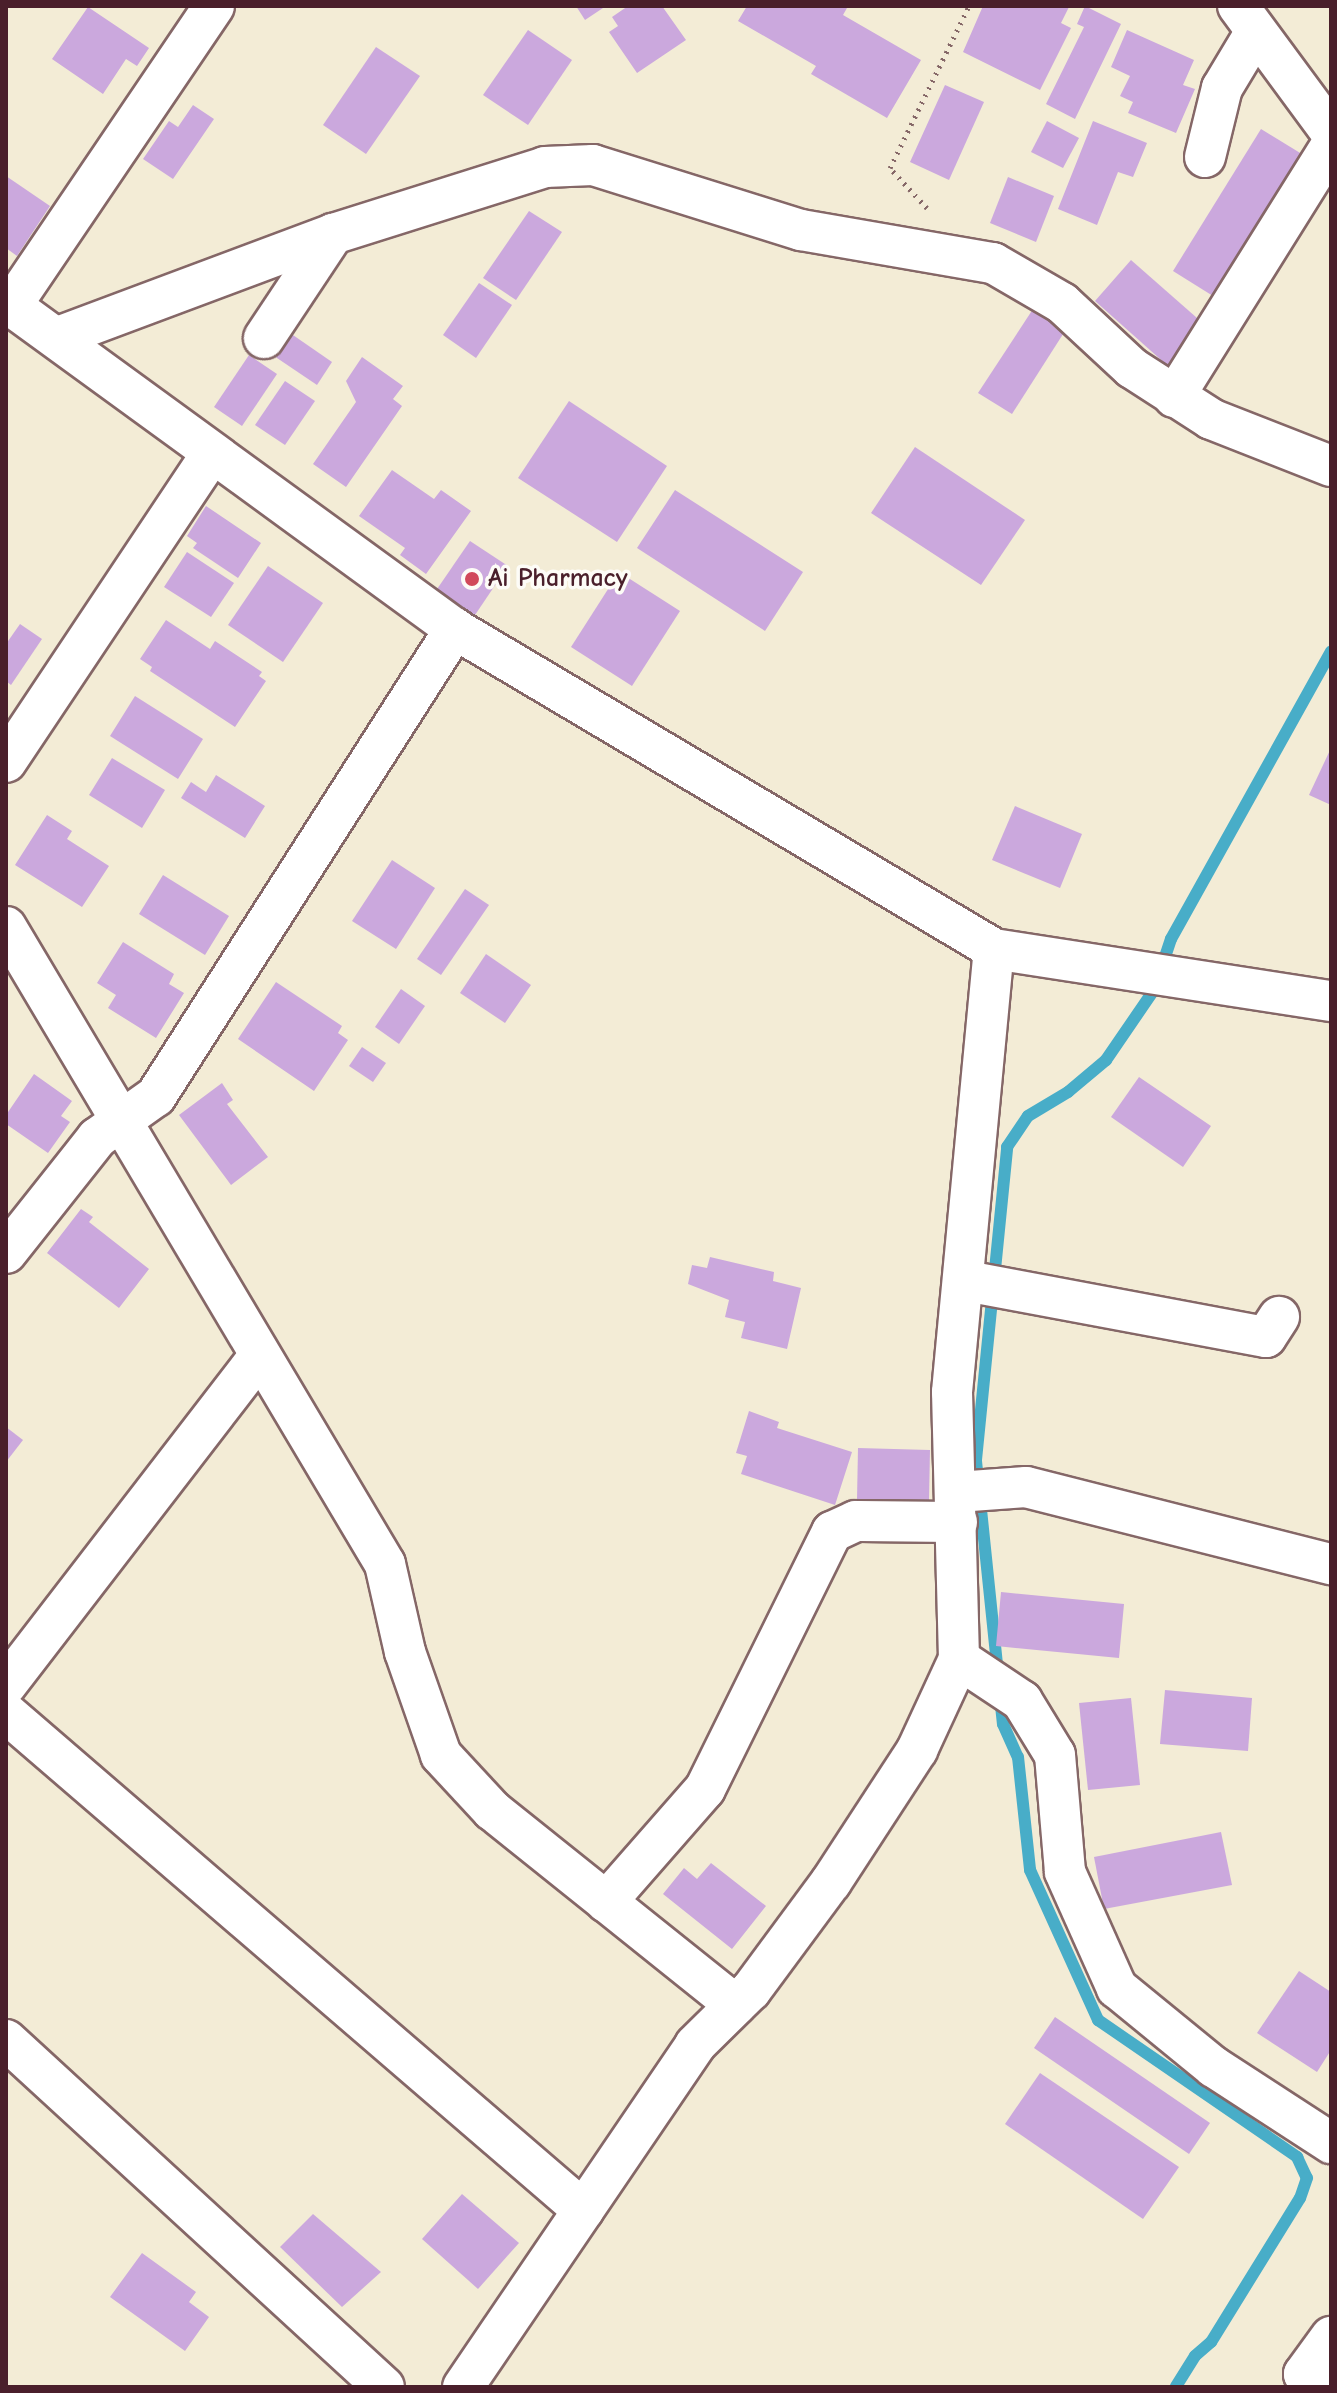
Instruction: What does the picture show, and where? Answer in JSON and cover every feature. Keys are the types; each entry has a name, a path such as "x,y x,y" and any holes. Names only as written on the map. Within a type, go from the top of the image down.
{"street":[{"path":"214,6 10,312 58,337 455,629 994,949 1331,1001"},
{"path":"1246,20 1331,132"},
{"path":"1205,157 1222,88 1246,20"},
{"path":"1174,397 1331,146"},
{"path":"58,337 333,234 545,167 593,165 801,230 993,263 1062,303 1132,368 1174,397 1249,438 1331,466"},
{"path":"264,338 333,234"},
{"path":"6,762 212,453"},
{"path":"6,1253 97,1138 156,1096 455,629"},
{"path":"6,927 385,1564 405,1652 441,1755 492,1810 735,2005"},
{"path":"463,2387 695,2045 751,1990 848,1856 917,1750 959,1659 952,1392 966,1281 994,949"},
{"path":"966,1281 1266,1337 1279,1317"},
{"path":"6,1685 260,1355"},
{"path":"606,1902 705,1789 832,1532 856,1521 957,1507 1026,1487 1331,1564"},
{"path":"959,1659 1022,1701 1055,1755 1065,1872 1117,1988 1214,2067 1331,2143"},
{"path":"6,1713 583,2210"},
{"path":"6,2040 384,2387"},
{"path":"1308,2383 1331,2337"}],"path":[{"path":"932,214 890,168 969,6"}],"building":[{"path":"576,6 606,6 585,20"},
{"path":"628,6 662,6 686,40 637,73 609,32 618,26 612,17"},
{"path":"747,6 843,6 847,8 843,15 921,60 887,118 811,74 816,66 738,21"},
{"path":"983,6 1069,7 1061,23 1071,28 1040,90 963,52"},
{"path":"1085,6 1121,24 1075,119 1046,104 1084,27 1077,24"},
{"path":"88,7 149,48 137,66 126,59 103,94 52,59"},
{"path":"528,30 572,60 528,125 483,95"},
{"path":"1127,30 1194,60 1183,85 1195,89 1176,133 1128,113 1133,102 1120,96 1130,76 1111,67"},
{"path":"376,47 420,76 366,154 323,125"},
{"path":"945,85 984,102 949,180 910,162"},
{"path":"193,105 214,119 173,179 143,159 169,121 178,127"},
{"path":"1047,121 1079,138 1063,168 1031,152"},
{"path":"1093,121 1147,143 1133,177 1118,172 1097,225 1058,209"},
{"path":"1261,129 1310,159 1221,301 1173,271"},
{"path":"6,176 50,206 17,256 6,248"},
{"path":"1008,177 1054,196 1036,242 990,223"},
{"path":"529,211 562,232 516,300 483,278"},
{"path":"1131,260 1205,325 1169,367 1095,301"},
{"path":"479,283 512,305 476,358 443,335"},
{"path":"1033,309 1065,331 1012,414 978,393"},
{"path":"290,333 332,362 317,385 274,356"},
{"path":"249,355 277,374 242,426 214,407"},
{"path":"362,357 403,386 393,399 402,406 346,487 313,464 356,402 346,381"},
{"path":"285,381 315,401 285,445 255,425"},
{"path":"569,401 667,466 617,542 518,478"},
{"path":"915,447 1025,520 981,585 871,513"},
{"path":"392,470 434,499 441,490 471,511 426,574 400,555 405,548 359,516"},
{"path":"675,490 803,572 765,631 637,548"},
{"path":"206,506 261,543 238,578 193,548 197,543 187,536"},
{"name":"Ai Pharmacy","path":"470,541 508,566 473,618 435,592"},
{"path":"187,552 234,583 211,617 164,587"},
{"path":"268,566 323,603 283,662 228,625"},
{"path":"619,572 680,611 632,686 571,647"},
{"path":"166,620 210,649 215,641 262,672 259,676 266,681 235,727 150,671 152,667 140,659"},
{"path":"20,624 42,639 11,685 6,681 6,644"},
{"path":"135,696 203,739 178,779 110,736"},
{"path":"1331,748 1331,805 1309,795"},
{"path":"112,758 165,790 142,828 89,795"},
{"path":"216,775 265,806 245,838 181,798 191,782 206,792"},
{"path":"1015,806 1082,834 1060,888 992,860"},
{"path":"47,815 72,831 67,839 109,866 82,907 15,865"},
{"path":"392,860 435,888 396,949 352,921"},
{"path":"163,875 229,916 205,955 139,914"},
{"path":"465,889 489,905 441,975 417,959"},
{"path":"123,942 174,974 169,984 184,993 156,1038 108,1008 116,995 97,983"},
{"path":"486,954 531,985 505,1023 460,993"},
{"path":"276,982 342,1026 338,1033 348,1040 314,1091 238,1039"},
{"path":"401,989 425,1006 399,1044 375,1027"},
{"path":"362,1047 386,1063 373,1082 349,1066"},
{"path":"34,1074 72,1101 61,1116 70,1122 48,1153 6,1124 6,1115"},
{"path":"1139,1077 1211,1126 1183,1167 1111,1117"},
{"path":"222,1083 233,1100 227,1104 268,1157 231,1185 179,1115"},
{"path":"81,1209 93,1217 89,1222 149,1269 119,1308 47,1253"},
{"path":"710,1257 774,1272 773,1281 801,1288 787,1349 741,1338 745,1322 725,1317 729,1300 688,1284 692,1265 707,1268"},
{"path":"749,1411 779,1422 777,1428 852,1452 835,1505 741,1474 747,1456 736,1453"},
{"path":"6,1427 23,1440 6,1462"},
{"path":"858,1448 930,1450 929,1500 857,1499"},
{"path":"1001,1592 1124,1604 1119,1658 996,1646"},
{"path":"1165,1690 1252,1698 1248,1751 1160,1744"},
{"path":"1131,1698 1140,1785 1088,1790 1079,1703"},
{"path":"1221,1832 1232,1885 1104,1909 1094,1857"},
{"path":"711,1863 766,1906 732,1949 663,1894 684,1868 697,1879"},
{"path":"1299,1971 1331,1992 1331,2050 1317,2072 1257,2033"},
{"path":"1055,2017 1210,2123 1189,2154 1034,2048"},
{"path":"1040,2073 1179,2167 1143,2219 1005,2124"},
{"path":"462,2194 519,2243 478,2289 422,2239"},
{"path":"313,2214 381,2272 342,2307 280,2247"},
{"path":"142,2253 196,2292 189,2302 209,2317 185,2351 110,2297"}],"waterway":[{"path":"998,1674 976,1460 1007,1147 1028,1116 1068,1092 1106,1060 1154,990 1171,939 1331,652"},
{"path":"1000,1696 1003,1724 1018,1757 1030,1870 1098,2020 1297,2157 1307,2178 1300,2198 1211,2342 1195,2356 1176,2387"}],"place":[{"name":"Ai Pharmacy","path":"472,579"}]}
